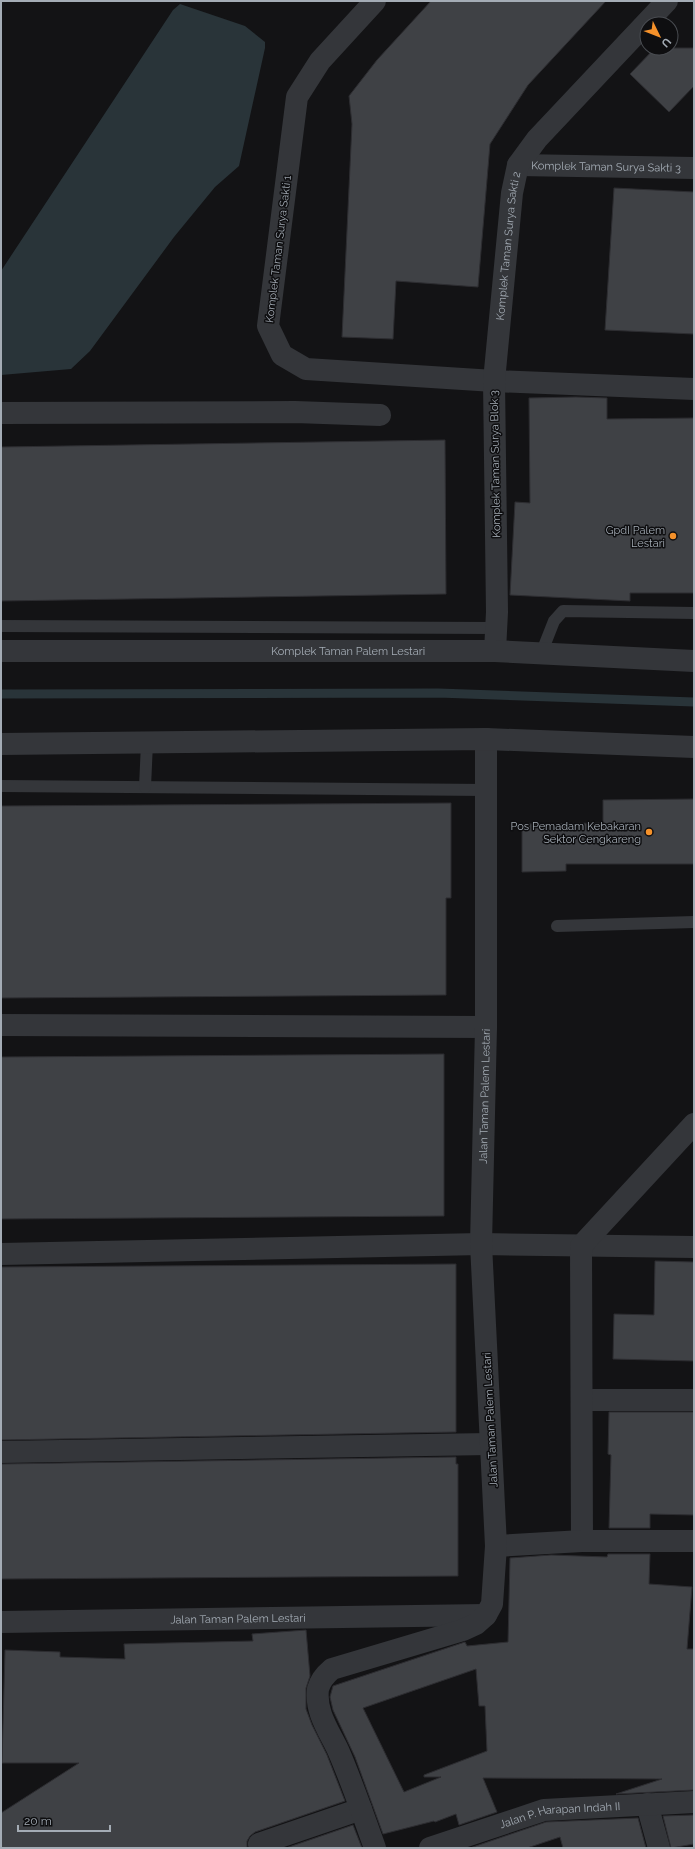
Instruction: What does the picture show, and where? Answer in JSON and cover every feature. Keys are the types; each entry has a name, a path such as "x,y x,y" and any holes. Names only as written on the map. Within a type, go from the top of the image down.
{"street":[{"name":"Komplek Taman Surya Sakti 1","path":"375,1 320,61 298,97 268,326 282,355 306,369 494,381"},
{"name":"Komplek Taman Surya Sakti 2","path":"494,381 512,194 518,165 537,139 667,1"},
{"name":"Komplek Taman Surya Sakti 3","path":"518,165 694,168"},
{"name":"Komplek Taman Surya Blok 3","path":"494,651 496,628 494,381 694,390"},
{"path":"1,413 295,412 380,415"},
{"name":"Komplek Taman Palem Lestari","path":"1,651 494,651 694,661"},
{"path":"1,744 486,739 694,747"},
{"name":"Jalan Taman Palem Lestari","path":"1,1622 486,1615 492,1604 496,1546 481,1244 486,1027 486,739"},
{"path":"1,1025 486,1027"},
{"path":"582,1541 581,1246 694,1124"},
{"path":"1,1254 481,1244 694,1247"},
{"path":"582,1400 694,1400"},
{"path":"1,1452 490,1444"},
{"path":"496,1546 582,1541 694,1541"},
{"path":"375,1848 337,1749 327,1731 322,1717 318,1689 324,1677 332,1669 463,1630 476,1624 486,1615"},
{"name":"Jalan P. Harapan Indah II","path":"430,1848 544,1810 694,1802"},
{"path":"648,1804 659,1848"},
{"path":"259,1844 361,1809"}],"lane":[{"path":"540,654 554,621 562,610 694,613"},
{"path":"1,626 496,628"},
{"path":"248,651 249,627"},
{"path":"145,787 147,743"},
{"path":"1,786 486,790"},
{"path":"557,926 694,922"}],"shaded area":[{"path":"180,4 245,26 265,42 265,48 239,166 215,187 174,237 90,351 71,369 1,375 1,271 173,10"}],"building":[{"path":"431,1 606,1 528,85 490,144 478,287 396,281 393,339 342,337 352,124 349,96 377,60"},
{"path":"679,48 694,48 694,86 669,112 630,74 647,56 679,56"},
{"path":"614,188 694,192 694,334 605,330"},
{"path":"529,398 607,398 607,419 694,418 694,593 630,593 630,601 510,595 515,502 530,503"},
{"path":"445,440 446,594 1,601 1,447"},
{"name":"Pos Pemadam Kebakaran Sektor Cengkareng","path":"694,799 694,864 566,864 566,871 522,872 522,824 603,823 603,800"},
{"path":"451,803 451,898 446,898 446,995 1,998 1,806"},
{"path":"444,1054 444,1216 1,1219 1,1057"},
{"path":"655,1261 694,1262 694,1361 613,1359 614,1314 654,1315"},
{"path":"456,1264 456,1432 1,1440 1,1267"},
{"path":"609,1412 694,1412 694,1515 650,1514 650,1528 609,1528 611,1455 608,1454"},
{"path":"456,1457 456,1464 458,1464 458,1576 1,1579 1,1464"},
{"path":"608,1554 650,1554 649,1584 692,1587 687,1649 694,1649 694,1790 616,1794 662,1779 483,1778 497,1812 459,1825 456,1814 435,1822 383,1834 355,1757 333,1710 330,1697 333,1686 465,1642 467,1646 508,1642 510,1558 551,1555 607,1557","holes":["476,1669 479,1706 485,1706 487,1751 424,1775 424,1777 441,1777 404,1792 363,1708"]},
{"path":"306,1630 310,1676 306,1688 306,1709 327,1755 345,1801 255,1832 247,1841 247,1848 1,1848 1,1813 79,1763 2,1763 5,1650 60,1652 60,1657 125,1659 124,1644 253,1641 252,1634"},
{"path":"694,1815 694,1844 671,1848 663,1816"},
{"path":"638,1818 646,1848 563,1848 560,1837 527,1848 470,1848 546,1822"},
{"path":"353,1825 362,1848 286,1848"}],"waterway":[{"path":"1,694 438,693 694,702"}],"place":[{"name":"GpdI Palem Lestari","path":"673,536"},
{"name":"Pos Pemadam Kebakaran Sektor Cengkareng","path":"649,832"}]}
